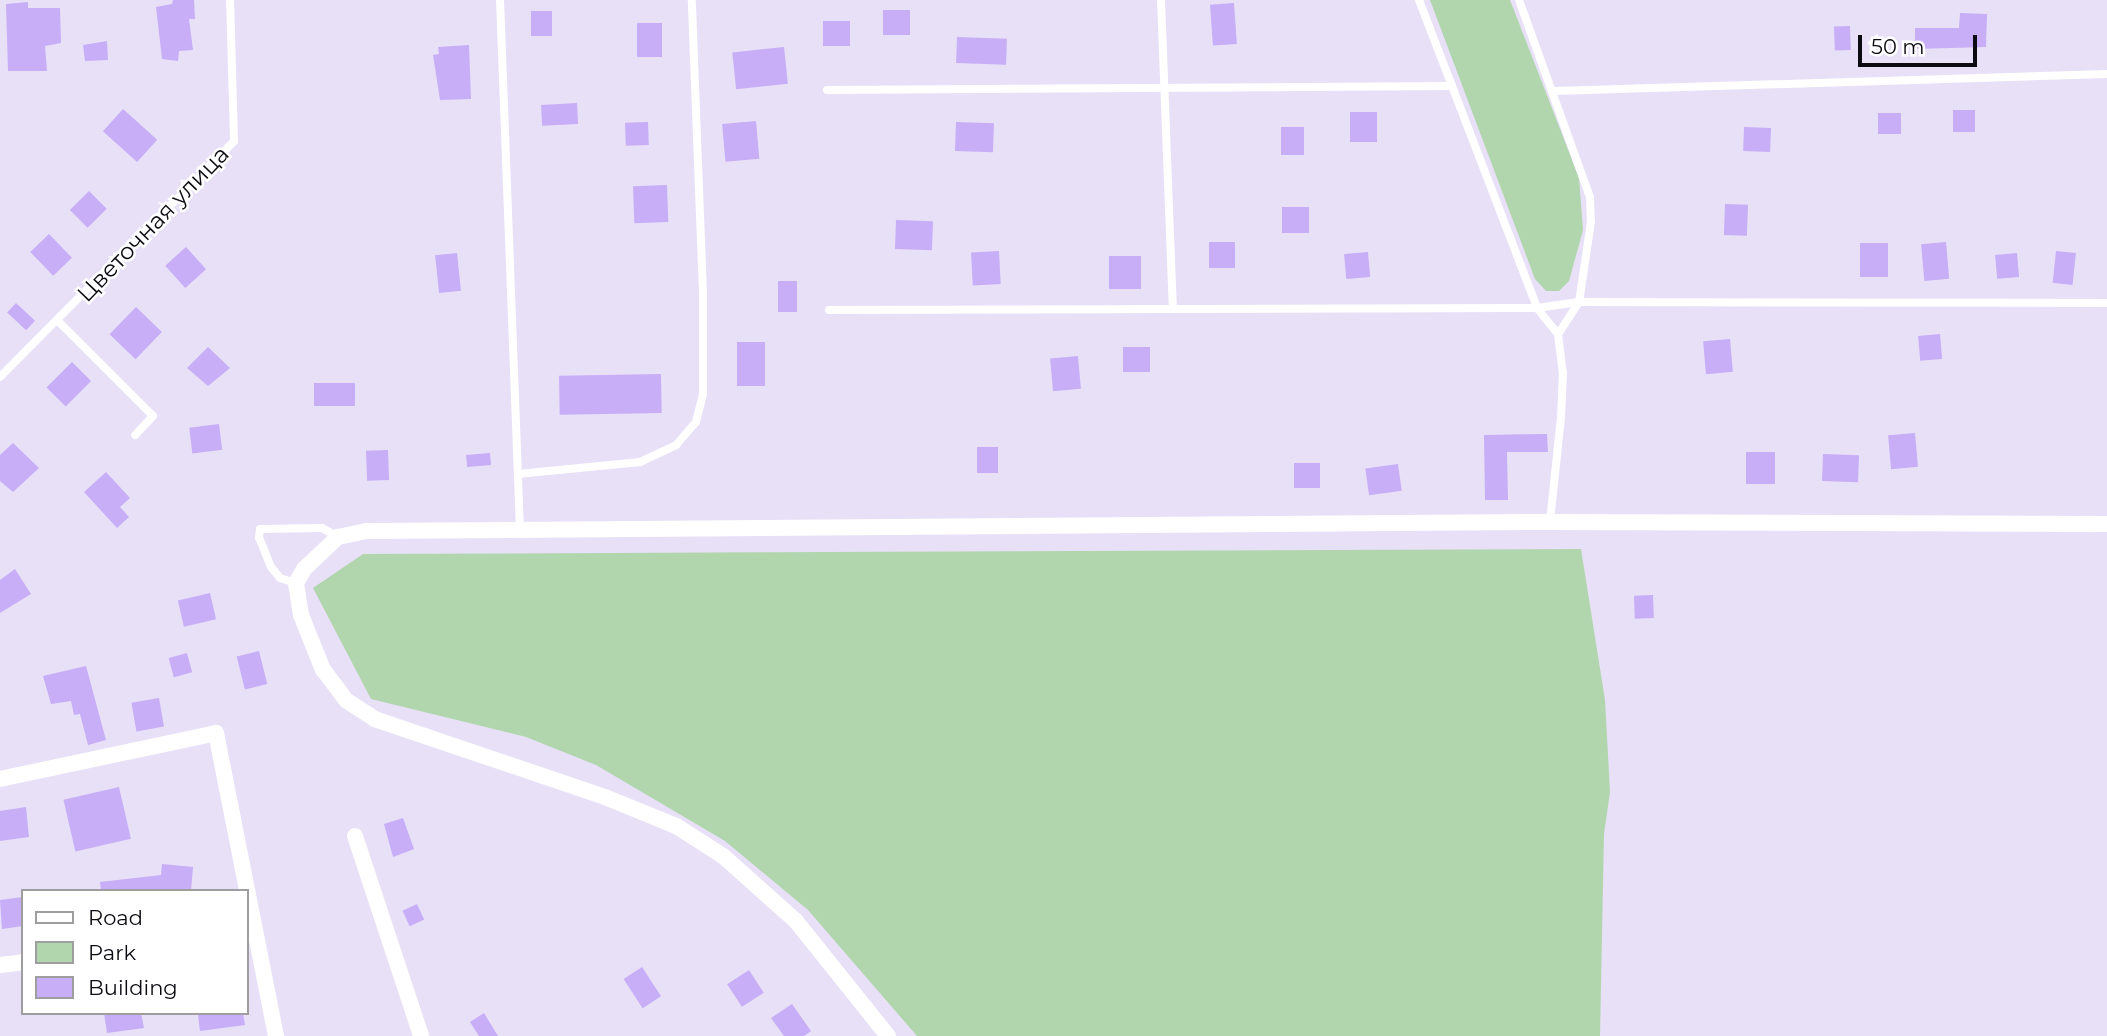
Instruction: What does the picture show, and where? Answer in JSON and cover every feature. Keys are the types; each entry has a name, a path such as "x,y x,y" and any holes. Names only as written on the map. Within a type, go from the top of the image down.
{"street":[{"path":"888,1036 796,921 723,856 676,826 359,710 332,686 323,670 301,615 296,583 338,537 366,531 1550,522 2107,524"},
{"path":"0,779 216,733 245,889"},
{"path":"355,836 421,1036"},
{"path":"248,906 276,1036"},
{"path":"0,965 21,962"}],"lane":[{"name":"Цветочная улица","path":"0,377 234,141 230,0"},
{"path":"500,0 520,531"},
{"path":"518,474 640,462 676,444 696,422 703,394 703,293 692,0"},
{"path":"1161,0 1173,307"},
{"path":"1419,0 1537,308 1558,334 1562,395 1550,522"},
{"path":"1519,0 1555,91 1590,197 1591,222 1579,302 1558,334"},
{"path":"1555,91 2107,74"},
{"path":"827,90 1452,86"},
{"path":"829,310 1537,308 1579,302 2107,303"},
{"path":"58,321 153,416 135,435"},
{"path":"296,583 279,578 271,567 259,538 260,529 323,528 338,537"}],"green space":[{"path":"1430,0 1510,0 1579,178 1583,230 1569,281 1559,291 1546,291 1535,279"},
{"path":"1581,549 1605,700 1610,792 1604,834 1600,1036 917,1036 808,910 725,841 596,765 526,737 371,699 313,588 363,554"}],"building":[{"path":"173,0 194,0 195,19 189,19 193,50 179,51 178,61 162,59 156,7 172,4"},
{"path":"28,2 28,8 60,8 61,43 45,46 47,71 8,71 6,4"},
{"path":"1234,3 1237,44 1213,46 1210,5"},
{"path":"883,10 910,10 910,35 883,35"},
{"path":"531,11 552,11 552,36 531,36"},
{"path":"1960,13 1987,14 1986,47 1915,49 1915,28 1959,28"},
{"path":"823,21 850,21 850,46 823,46"},
{"path":"637,23 662,23 662,57 637,57"},
{"path":"1850,26 1851,50 1835,51 1834,27"},
{"path":"957,37 1007,39 1006,65 956,63"},
{"path":"107,41 108,60 85,61 83,45"},
{"path":"469,45 471,99 440,100 433,55 439,54 438,47"},
{"path":"784,47 788,84 736,89 732,52"},
{"path":"577,103 578,124 542,126 541,105"},
{"path":"123,109 157,140 137,162 103,131"},
{"path":"1953,110 1975,110 1975,132 1953,132"},
{"path":"1350,112 1377,112 1377,142 1350,142"},
{"path":"1878,113 1901,113 1901,134 1878,134"},
{"path":"756,121 759,159 725,162 722,124"},
{"path":"648,122 649,145 626,146 625,123"},
{"path":"956,122 994,123 993,152 955,151"},
{"path":"1281,127 1304,127 1304,155 1281,155"},
{"path":"1744,127 1771,128 1770,152 1743,151"},
{"path":"667,185 668,222 634,223 633,186"},
{"path":"89,191 107,209 88,228 70,210"},
{"path":"1725,204 1748,205 1747,236 1724,235"},
{"path":"1282,207 1309,207 1309,233 1282,233"},
{"path":"896,220 933,221 932,250 895,249"},
{"path":"49,234 72,258 53,276 30,252"},
{"path":"1209,242 1235,242 1235,268 1209,268"},
{"path":"1946,242 1949,279 1924,281 1921,244"},
{"path":"1860,243 1888,243 1888,277 1860,277"},
{"path":"186,247 206,269 185,288 165,266"},
{"path":"999,251 1001,284 973,285 971,252"},
{"path":"2056,251 2076,253 2073,285 2053,283"},
{"path":"1368,252 1370,277 1346,279 1344,254"},
{"path":"457,253 461,291 439,293 435,255"},
{"path":"2017,253 2019,277 1997,279 1995,255"},
{"path":"1109,256 1141,256 1141,289 1109,289"},
{"path":"778,281 797,281 797,312 778,312"},
{"path":"16,303 35,321 26,330 7,313"},
{"path":"136,307 162,332 135,359 110,334"},
{"path":"1940,334 1942,359 1920,361 1918,336"},
{"path":"1730,339 1733,372 1706,374 1703,341"},
{"path":"737,342 765,342 765,386 737,386"},
{"path":"208,347 230,368 208,386 187,368"},
{"path":"1123,347 1150,347 1150,372 1123,372"},
{"path":"1078,356 1081,389 1053,391 1050,358"},
{"path":"72,362 91,381 66,407 47,387"},
{"path":"661,374 662,413 560,415 559,376"},
{"path":"314,383 355,383 355,406 314,406"},
{"path":"219,424 222,450 192,453 189,428"},
{"path":"1915,433 1918,467 1891,469 1888,435"},
{"path":"1547,434 1548,452 1507,452 1508,500 1485,500 1484,435"},
{"path":"13,443 39,468 13,492 0,481 0,455"},
{"path":"977,447 998,447 998,473 977,473"},
{"path":"388,450 389,480 367,481 366,451"},
{"path":"1746,452 1775,452 1775,484 1746,484"},
{"path":"490,453 491,465 467,467 466,455"},
{"path":"1823,454 1859,455 1858,482 1822,481"},
{"path":"1294,463 1320,463 1320,488 1294,488"},
{"path":"1398,464 1402,491 1369,495 1365,469"},
{"path":"106,472 130,498 120,507 129,517 117,528 84,492"},
{"path":"15,569 31,594 0,613 0,580"},
{"path":"210,593 216,619 184,627 178,600"},
{"path":"1653,595 1654,618 1635,619 1634,596"},
{"path":"259,651 267,684 245,690 237,657"},
{"path":"187,653 192,672 174,677 169,658"},
{"path":"86,666 106,740 88,745 80,714 74,715 71,701 51,704 43,676"},
{"path":"159,698 164,727 136,731 131,703"},
{"path":"119,787 131,839 75,851 63,800"},
{"path":"26,807 29,837 0,841 0,811"},
{"path":"403,818 414,849 393,857 384,824"},
{"path":"162,864 193,867 191,889 101,889 100,882 161,875"},
{"path":"21,897 21,926 2,929 0,900"},
{"path":"417,904 424,919 410,926 402,911"},
{"path":"642,967 661,996 643,1008 624,979"},
{"path":"749,970 764,993 742,1007 727,984"},
{"path":"792,1004 811,1031 804,1036 784,1036 771,1018"},
{"path":"484,1013 498,1036 479,1036 470,1022"},
{"path":"104,1015 141,1015 144,1028 107,1033"},
{"path":"198,1015 243,1015 245,1025 200,1031"}]}
